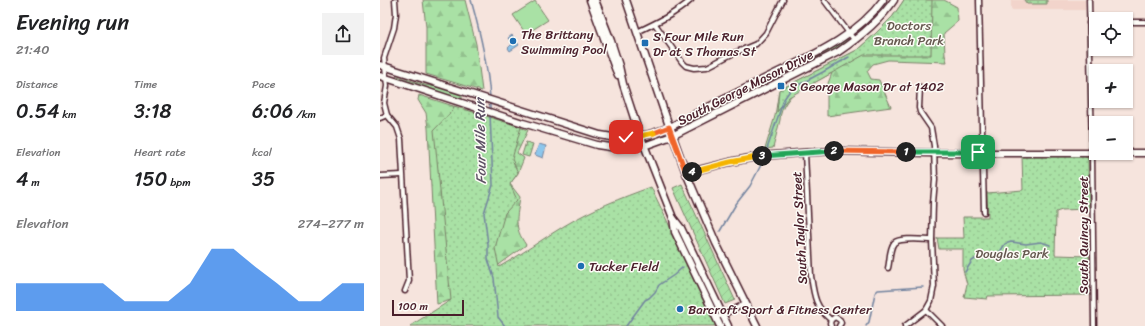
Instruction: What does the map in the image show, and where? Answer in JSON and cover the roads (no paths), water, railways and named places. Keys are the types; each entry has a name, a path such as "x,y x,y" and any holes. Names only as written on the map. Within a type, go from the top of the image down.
{"main road":[{"path":"590,0 615,68 623,84"},
{"path":"595,0 611,40 623,84 640,136 673,218 675,232 719,317 728,326"},
{"path":"626,0 686,173 716,243 757,326"},
{"name":"South George Mason Drive","path":"382,66 608,137 649,135 669,127 822,50 849,34 869,16 883,0"},
{"name":"South George Mason Drive","path":"383,77 513,120 597,145 618,148 644,146 672,136 838,52 855,41 880,18 894,0"},
{"path":"768,77 773,85"},
{"path":"686,173 760,156 805,152 1089,153"},
{"path":"1133,153 1145,153"},
{"path":"719,317 720,326"}],"street":[{"path":"395,0 396,14 394,28 382,66 383,77 387,86 384,103 387,115 397,127 401,139 409,281 405,290"},
{"path":"637,32 655,24 683,7 691,0"},
{"path":"655,24 686,66 694,68 707,67 756,44 766,33 783,0"},
{"path":"824,0 855,41"},
{"path":"979,0 984,212"},
{"name":"South Quincy Street","path":"1089,0 1089,12"},
{"path":"1133,22 1145,22"},
{"name":"South Quincy Street","path":"1090,56 1093,116"},
{"path":"905,326 926,310 934,294 932,240 935,180 933,136 931,128 920,112 920,87"},
{"path":"380,118 387,115"},
{"name":"South Taylor Street","path":"805,152 814,296 824,314 831,320 833,318 838,318 841,323 840,326"},
{"name":"South Quincy Street","path":"1094,160 1094,326"},
{"path":"380,176 402,175"},
{"path":"888,268 894,243 902,240 932,240"},
{"path":"719,317 745,304"},
{"path":"926,310 942,326"},
{"path":"831,320 830,323 832,326"}],"water":[{"name":"The Brittany Swimming Pool","path":"512,35 519,45 510,51 508,48 512,44 508,38"},
{"path":"539,144 546,146 543,158 535,155"}],"waterway":[{"name":"Four Mile Run","path":"471,0 483,49 490,98"},
{"path":"767,149 784,99 791,89 849,57"},
{"name":"Four Mile Run","path":"490,102 490,110"},
{"name":"Four Mile Run","path":"490,114 493,185 484,213 488,244 488,259 494,278 498,317 505,326"},
{"path":"720,231 736,204 750,186 762,163"},
{"path":"965,272 972,261 977,258 994,257 998,255 1005,244 1011,242 1026,244 1041,242 1050,245"},
{"path":"626,326 645,300 655,292 659,285 683,267"},
{"path":"866,326 869,322 875,293 878,290 923,287"}],"place":[{"name":"The Brittany Swimming Pool","path":"513,41"},
{"name":"S Four Mile Run Dr at S Thomas St","path":"645,43"},
{"name":"S George Mason Dr at 1402","path":"781,86"},
{"name":"Tucker Field","path":"581,266"},
{"name":"Barcroft Sport & Fitness Center","path":"680,309"}],"park label":[{"name":"Doctors Branch Park","path":"909,32"},
{"name":"Douglas Park","path":"1012,253"}]}
